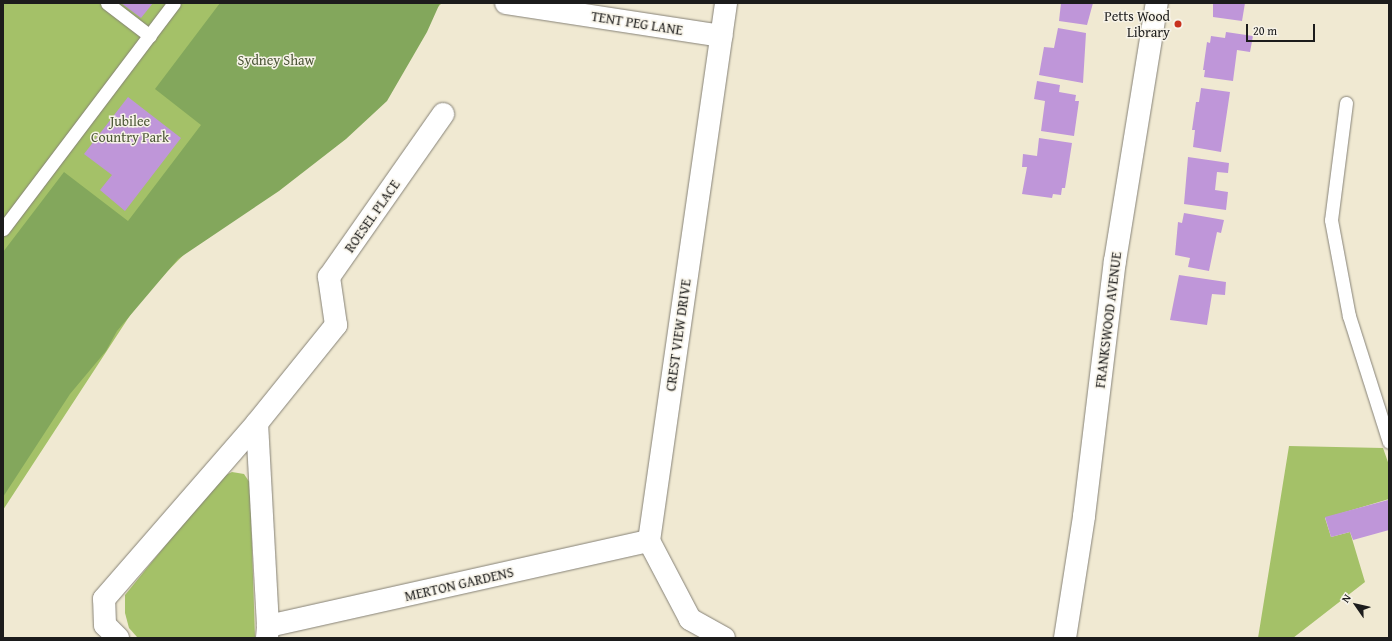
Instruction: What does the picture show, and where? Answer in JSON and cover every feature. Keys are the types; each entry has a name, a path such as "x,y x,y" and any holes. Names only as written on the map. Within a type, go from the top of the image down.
{"street":[{"name":"TENT PEG LANE","path":"506,3 721,36"},
{"name":"CREST VIEW DRIVE","path":"649,541 726,3"},
{"name":"FRANKSWOOD AVENUE","path":"1065,638 1084,516 1115,261 1157,3"},
{"name":"ROESEL PLACE","path":"257,423 336,325 329,277 443,114"},
{"name":"MERTON GARDENS","path":"257,423 268,632 649,541"},
{"path":"118,638 105,625 104,599 257,423"},
{"path":"649,541 690,619 724,638"}],"lane":[{"path":"107,3 150,36"},
{"path":"3,230 174,3"},
{"path":"1346,103 1331,220 1349,316 1389,442"}],"green space":[{"name":"Jubilee Country Park","path":"3,3 442,3 305,132 142,297 3,510"},
{"name":"Sydney Shaw","path":"220,3 440,3 427,32 387,101 346,139 279,191 178,259 117,331 106,351 70,394 3,497 3,252 64,172 128,221 201,125 155,89"},
{"path":"1289,446 1383,448 1389,465 1389,499 1325,518 1331,537 1350,532 1365,582 1293,638 1258,638"},
{"path":"232,472 244,474 250,483 255,638 137,637 129,628 125,613 125,595 220,478"}],"building":[{"path":"121,3 153,3 141,18"},
{"path":"1061,3 1093,3 1087,25 1059,21"},
{"path":"1213,3 1245,3 1242,21 1213,17"},
{"path":"1058,28 1086,33 1083,83 1039,75 1044,47 1054,48"},
{"path":"1226,32 1253,36 1250,52 1237,50 1233,81 1204,77 1205,70 1203,70 1207,42 1210,43 1211,36 1225,38"},
{"path":"1037,81 1060,85 1059,92 1076,95 1075,101 1079,101 1074,136 1041,131 1045,101 1034,99"},
{"path":"1201,88 1230,92 1221,152 1193,147 1195,130 1192,130 1196,102 1199,102"},
{"path":"128,97 181,138 125,211 100,190 112,175 84,154"},
{"path":"1039,138 1072,143 1065,188 1062,188 1061,195 1053,194 1052,198 1022,194 1027,167 1022,167 1023,154 1037,156"},
{"path":"1188,157 1229,163 1228,173 1217,172 1215,190 1228,192 1226,210 1184,204"},
{"path":"1184,213 1224,220 1221,233 1217,232 1209,271 1188,267 1190,258 1175,255 1178,222 1182,223"},
{"path":"1179,275 1226,282 1225,295 1212,294 1207,325 1170,320"},
{"path":"1388,500 1389,530 1353,540 1350,532 1331,537 1325,517"}],"place":[{"name":"Petts Wood Library","path":"1178,24"}]}
